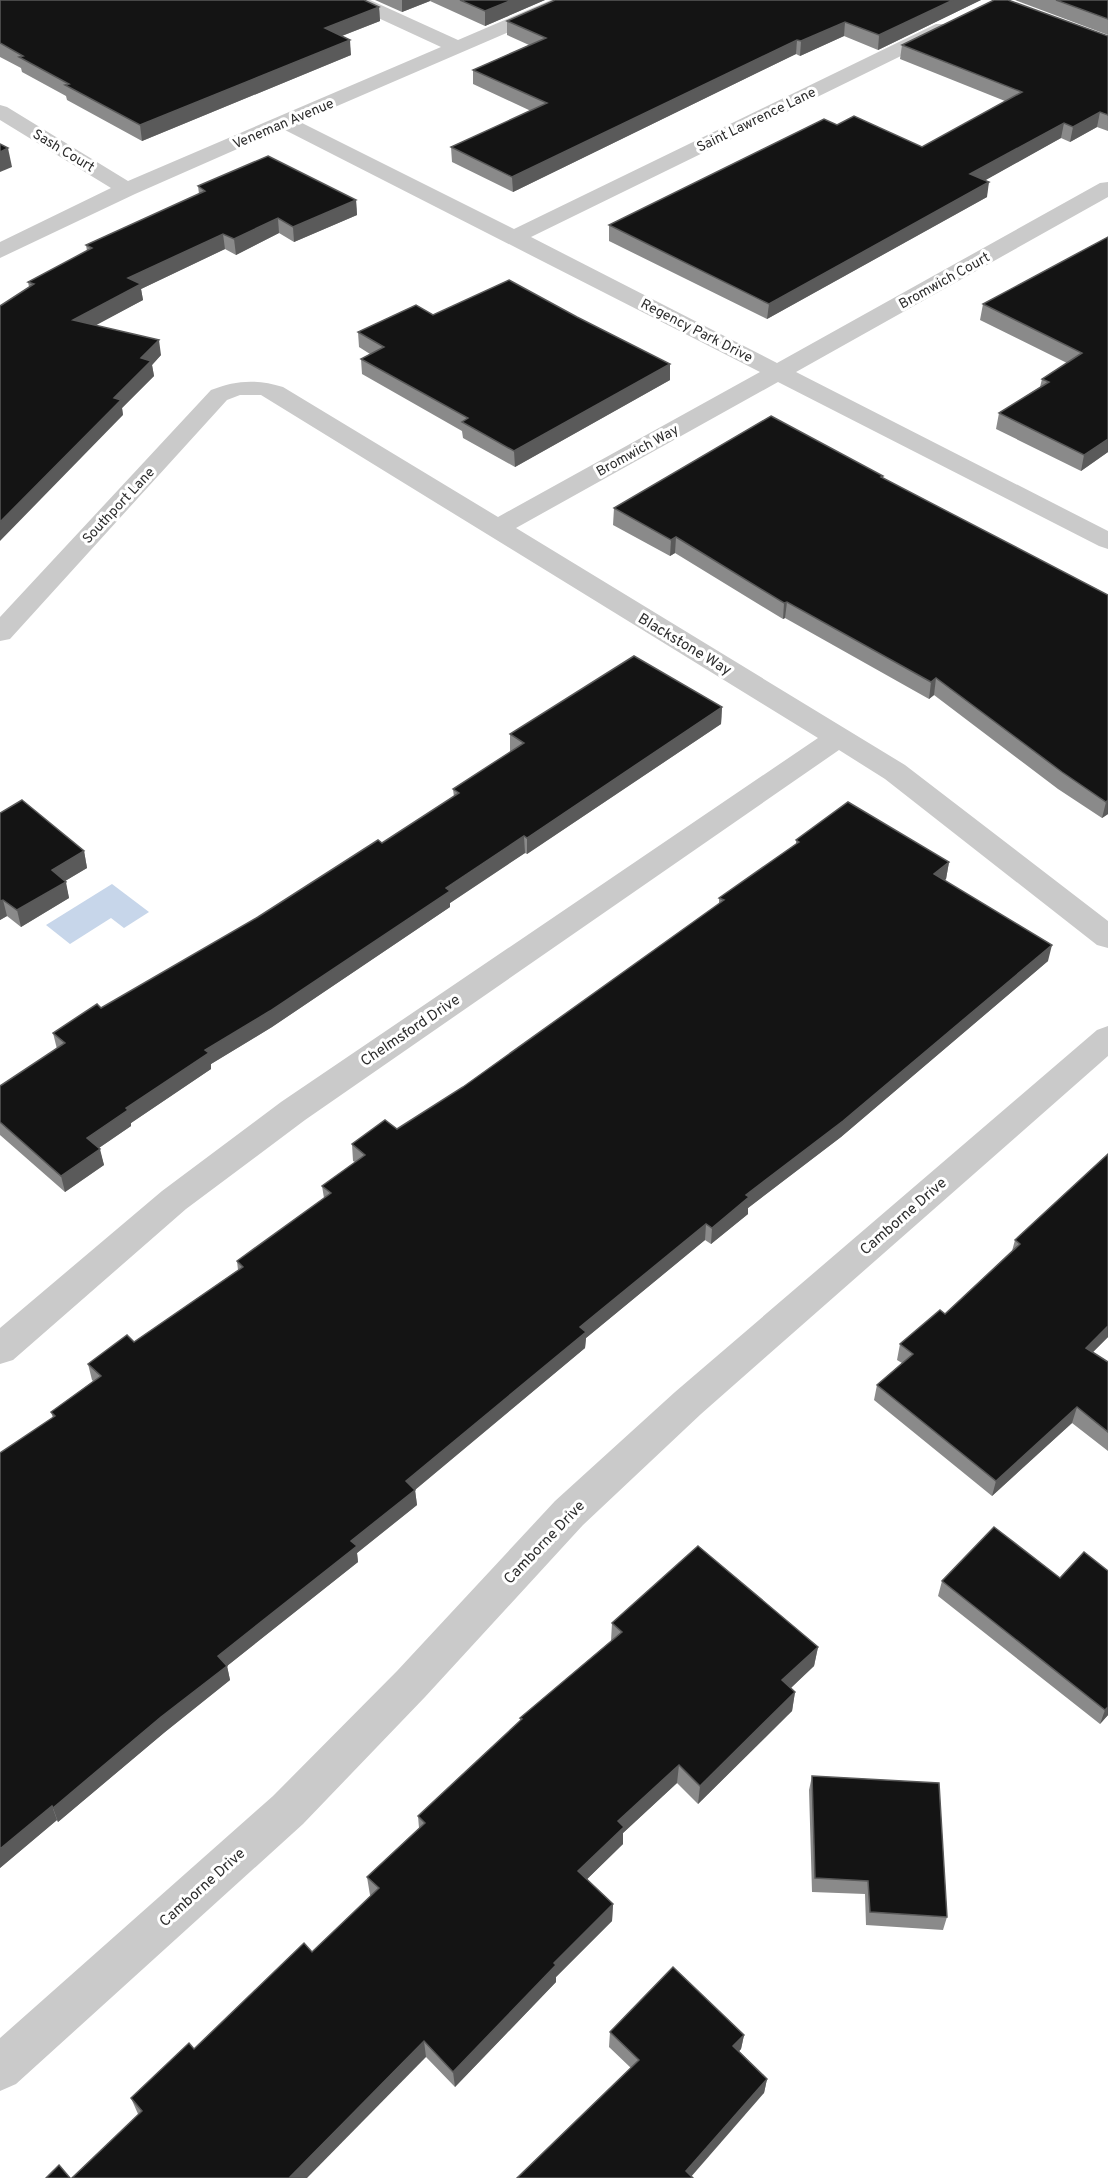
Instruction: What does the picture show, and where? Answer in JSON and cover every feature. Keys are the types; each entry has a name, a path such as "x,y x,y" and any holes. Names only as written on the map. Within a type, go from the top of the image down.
{"street":[{"path":"355,0 457,47"},
{"name":"Veneman Avenue","path":"0,251 57,221 127,189 567,0"},
{"name":"Saint Lawrence Lane","path":"514,237 965,18"},
{"name":"Sash Court","path":"0,111 127,189"},
{"name":"Regency Park Drive","path":"285,122 1106,537"},
{"name":"Bromwich Court","path":"779,372 1108,188"},
{"name":"Bromwich Way","path":"496,528 779,372"},
{"name":"Blackstone Way","path":"242,387 261,387 275,392 895,772 1108,937"},
{"name":"Southport Lane","path":"0,633 219,395 242,387"},
{"name":"Chelmsford Drive","path":"0,1349 174,1200 293,1111 839,737"},
{"name":"Camborne Drive","path":"0,2068 288,1809 411,1684 569,1513 687,1403 1108,1038"}],"water":[{"path":"112,884 149,912 124,928 111,918 70,944 46,925"}],"building":[{"path":"0,0 364,0 379,7 325,28 350,40 140,125 65,85 69,84 19,57 23,56 0,43"},
{"path":"460,0 512,0 485,11"},
{"path":"555,0 953,0 879,35 845,22 801,41 797,40 512,177 451,147 547,103 473,70 546,38 507,21"},
{"path":"994,0 1008,0 1108,36 1108,115 1100,112 1073,127 1064,123 970,174 989,182 769,304 609,225 824,119 837,125 854,116 922,147 1022,92 902,45"},
{"path":"1056,0 1108,0 1108,19"},
{"path":"0,144 8,148 0,152"},
{"path":"268,156 356,200 293,227 278,218 234,239 223,234 128,278 141,284 73,320 159,340 141,358 151,361 114,398 121,400 0,522 0,306 34,284 28,282 92,248 86,245 205,191 198,186"},
{"path":"1108,237 1108,439 1084,455 999,413 1049,382 1042,379 1082,353 983,304"},
{"path":"509,280 670,364 514,451 462,422 468,418 361,359 384,347 358,332 416,305 433,315"},
{"path":"771,416 883,476 881,477 1108,595 1108,800 1106,802 936,678 931,682 787,602 784,603 676,537 671,540 614,508"},
{"path":"634,656 722,707 527,838 524,836 446,888 450,891 270,1011 205,1050 209,1053 126,1108 128,1110 87,1138 100,1149 61,1176 0,1122 0,1086 65,1043 53,1033 97,1004 101,1008 258,917 378,840 382,843 459,793 453,789 524,743 510,734"},
{"path":"22,800 84,851 52,870 66,882 17,910 3,900 0,901 0,813"},
{"path":"848,802 949,862 934,874 1052,945 843,1121 746,1195 749,1197 712,1228 706,1224 580,1327 586,1332 406,1481 415,1490 351,1541 357,1546 218,1656 227,1666 0,1849 0,1453 55,1416 51,1412 101,1376 88,1364 127,1335 134,1342 243,1267 237,1261 331,1193 322,1186 365,1155 352,1144 385,1120 397,1129 463,1087 724,900 719,898 799,842 796,840"},
{"path":"1108,1154 1108,1326 1086,1348 1108,1362 1108,1432 1077,1407 996,1481 877,1385 913,1354 900,1344 940,1310 945,1314 1020,1244 1015,1240"},
{"path":"994,1527 1060,1578 1084,1552 1108,1571 1108,1707 1105,1710 942,1581"},
{"path":"698,1546 818,1647 782,1680 795,1692 700,1786 679,1765 618,1821 624,1827 578,1871 613,1904 554,1963 556,1965 453,2072 424,2041 289,2178 72,2178 142,2111 131,2098 189,2043 194,2049 304,1943 312,1952 379,1888 367,1877 425,1823 418,1816 522,1719 520,1718 622,1632 612,1623"},
{"path":"812,1776 939,1783 947,1917 870,1912 868,1881 815,1878"},
{"path":"673,1967 744,2035 733,2046 767,2079 686,2171 693,2178 517,2178 639,2060 610,2032"},
{"path":"59,2165 70,2178 46,2178"}]}
